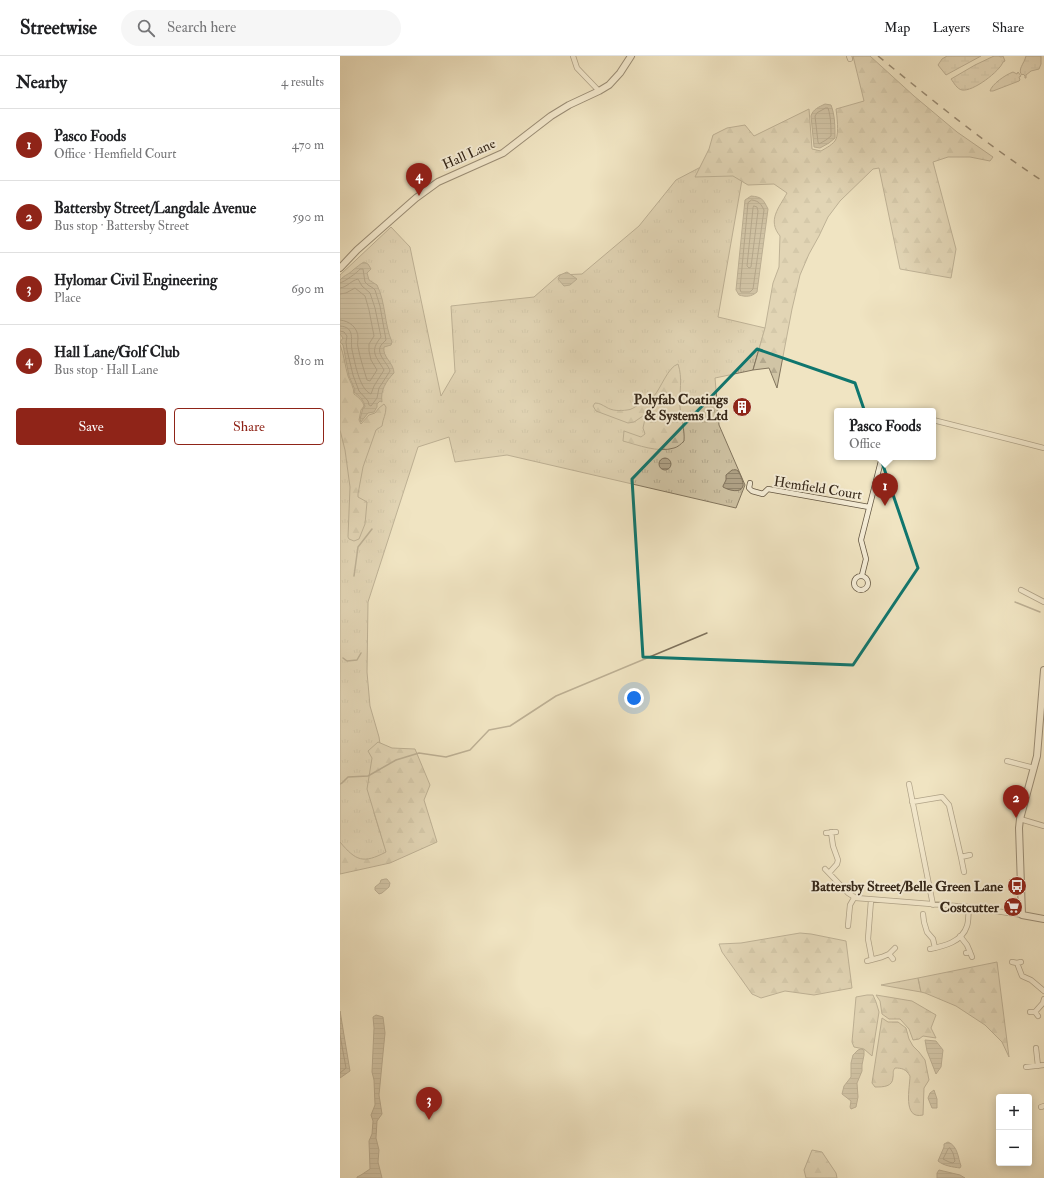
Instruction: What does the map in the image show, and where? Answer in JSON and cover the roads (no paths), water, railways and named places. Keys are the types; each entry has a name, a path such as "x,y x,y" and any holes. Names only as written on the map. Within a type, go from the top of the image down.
{"street":[{"path":"573,56 577,68 599,91"},
{"name":"Hall Lane","path":"340,268 416,198 438,182 503,154 550,116 609,85 620,73 631,56"},
{"path":"936,421 1044,448"},
{"path":"862,576 866,559 861,540 881,460"},
{"name":"Hemfield Court","path":"750,482 752,492 763,494 768,489 869,507"},
{"path":"1021,590 1044,602"},
{"path":"1022,915 1019,828 1020,819 1037,756 1044,670"},
{"path":"1007,761 1034,768"},
{"path":"909,784 933,905"},
{"path":"912,802 942,797 949,805 964,872"},
{"path":"1020,819 1044,826"},
{"path":"831,832 833,846 838,860 837,864 827,871 854,898 969,907 1044,919"},
{"path":"961,857 970,855"},
{"path":"848,926 850,905 854,898"},
{"path":"871,900 868,939 869,960 882,958 895,948"},
{"path":"923,914 927,932 933,939 932,948 947,945 960,936 967,926 969,907"},
{"path":"960,936 972,958"},
{"path":"889,954 893,959"},
{"path":"1012,962 1019,963 1022,976 1031,980 1044,991"},
{"path":"1034,1013 1043,1003 1044,997"},
{"path":"1036,1048 1038,1066"},
{"path":"1030,1068 1044,1065"}],"water":[{"path":"825,104 831,105 835,138 820,148 814,147 811,116 818,107"},
{"path":"751,196 762,199 768,209 757,292 751,296 746,296 739,295 736,290 745,200"},
{"path":"364,262 368,264 371,269 367,273 369,280 377,285 382,299 389,335 392,342 391,345 384,347 384,351 394,373 384,386 382,402 380,401 374,412 368,413 361,422 360,419 363,408 365,407 364,402 354,392 355,390 349,376 343,345 340,342 343,338 340,334 340,280"},
{"path":"567,272 577,279 570,285 564,286 558,279 560,275"},
{"path":"667,458 670,459 670,469 663,470 660,469 659,462 660,459"},
{"path":"732,470 738,471 742,478 743,486 737,491 723,487 726,480 726,475"},
{"path":"387,879 390,883 389,887 379,894 375,890 375,887 381,880"},
{"path":"340,1011 350,1071 340,1078"},
{"path":"376,1015 383,1017 385,1033 379,1095 382,1114 377,1121 376,1138 379,1150 378,1162 382,1178 357,1178 370,1169 369,1141 372,1134 373,1121 371,1115 375,1105 374,1080 372,1072 373,1017"},
{"path":"925,1040 936,1041 943,1050 941,1067 936,1074 927,1051"},
{"path":"861,1049 864,1050 864,1055 862,1071 857,1083 858,1097 856,1107 851,1109 851,1101 842,1094 844,1086 851,1077 851,1063 853,1055"},
{"path":"934,1090 937,1099 937,1108 932,1108 928,1098 930,1093"},
{"path":"948,1142 956,1149 961,1166 960,1168 952,1167 938,1161 944,1144"},
{"path":"939,1170 960,1175 965,1178 937,1178 937,1173"}],"waterway":[{"path":"354,576 358,547 372,529"},
{"path":"1015,602 1040,612"},
{"path":"340,784 348,777 368,776 396,760 419,753 446,757 470,750 489,730 510,726 556,696 707,633"},
{"path":"343,658 347,661 357,660 361,653"}],"railway":[{"path":"878,56 980,137 1044,182"}],"place":[{"name":"Hall Lane/Golf Club","path":"419,196"},
{"name":"Polyfab Coatings & Systems Ltd","path":"742,407"},
{"name":"Pasco Foods","path":"885,506"},
{"name":"Battersby Street/Langdale Avenue","path":"1016,818"},
{"name":"Battersby Street/Belle Green Lane","path":"1017,886"},
{"name":"Costcutter","path":"1013,907"},
{"name":"Hylomar Civil Engineering","path":"429,1120"}]}
